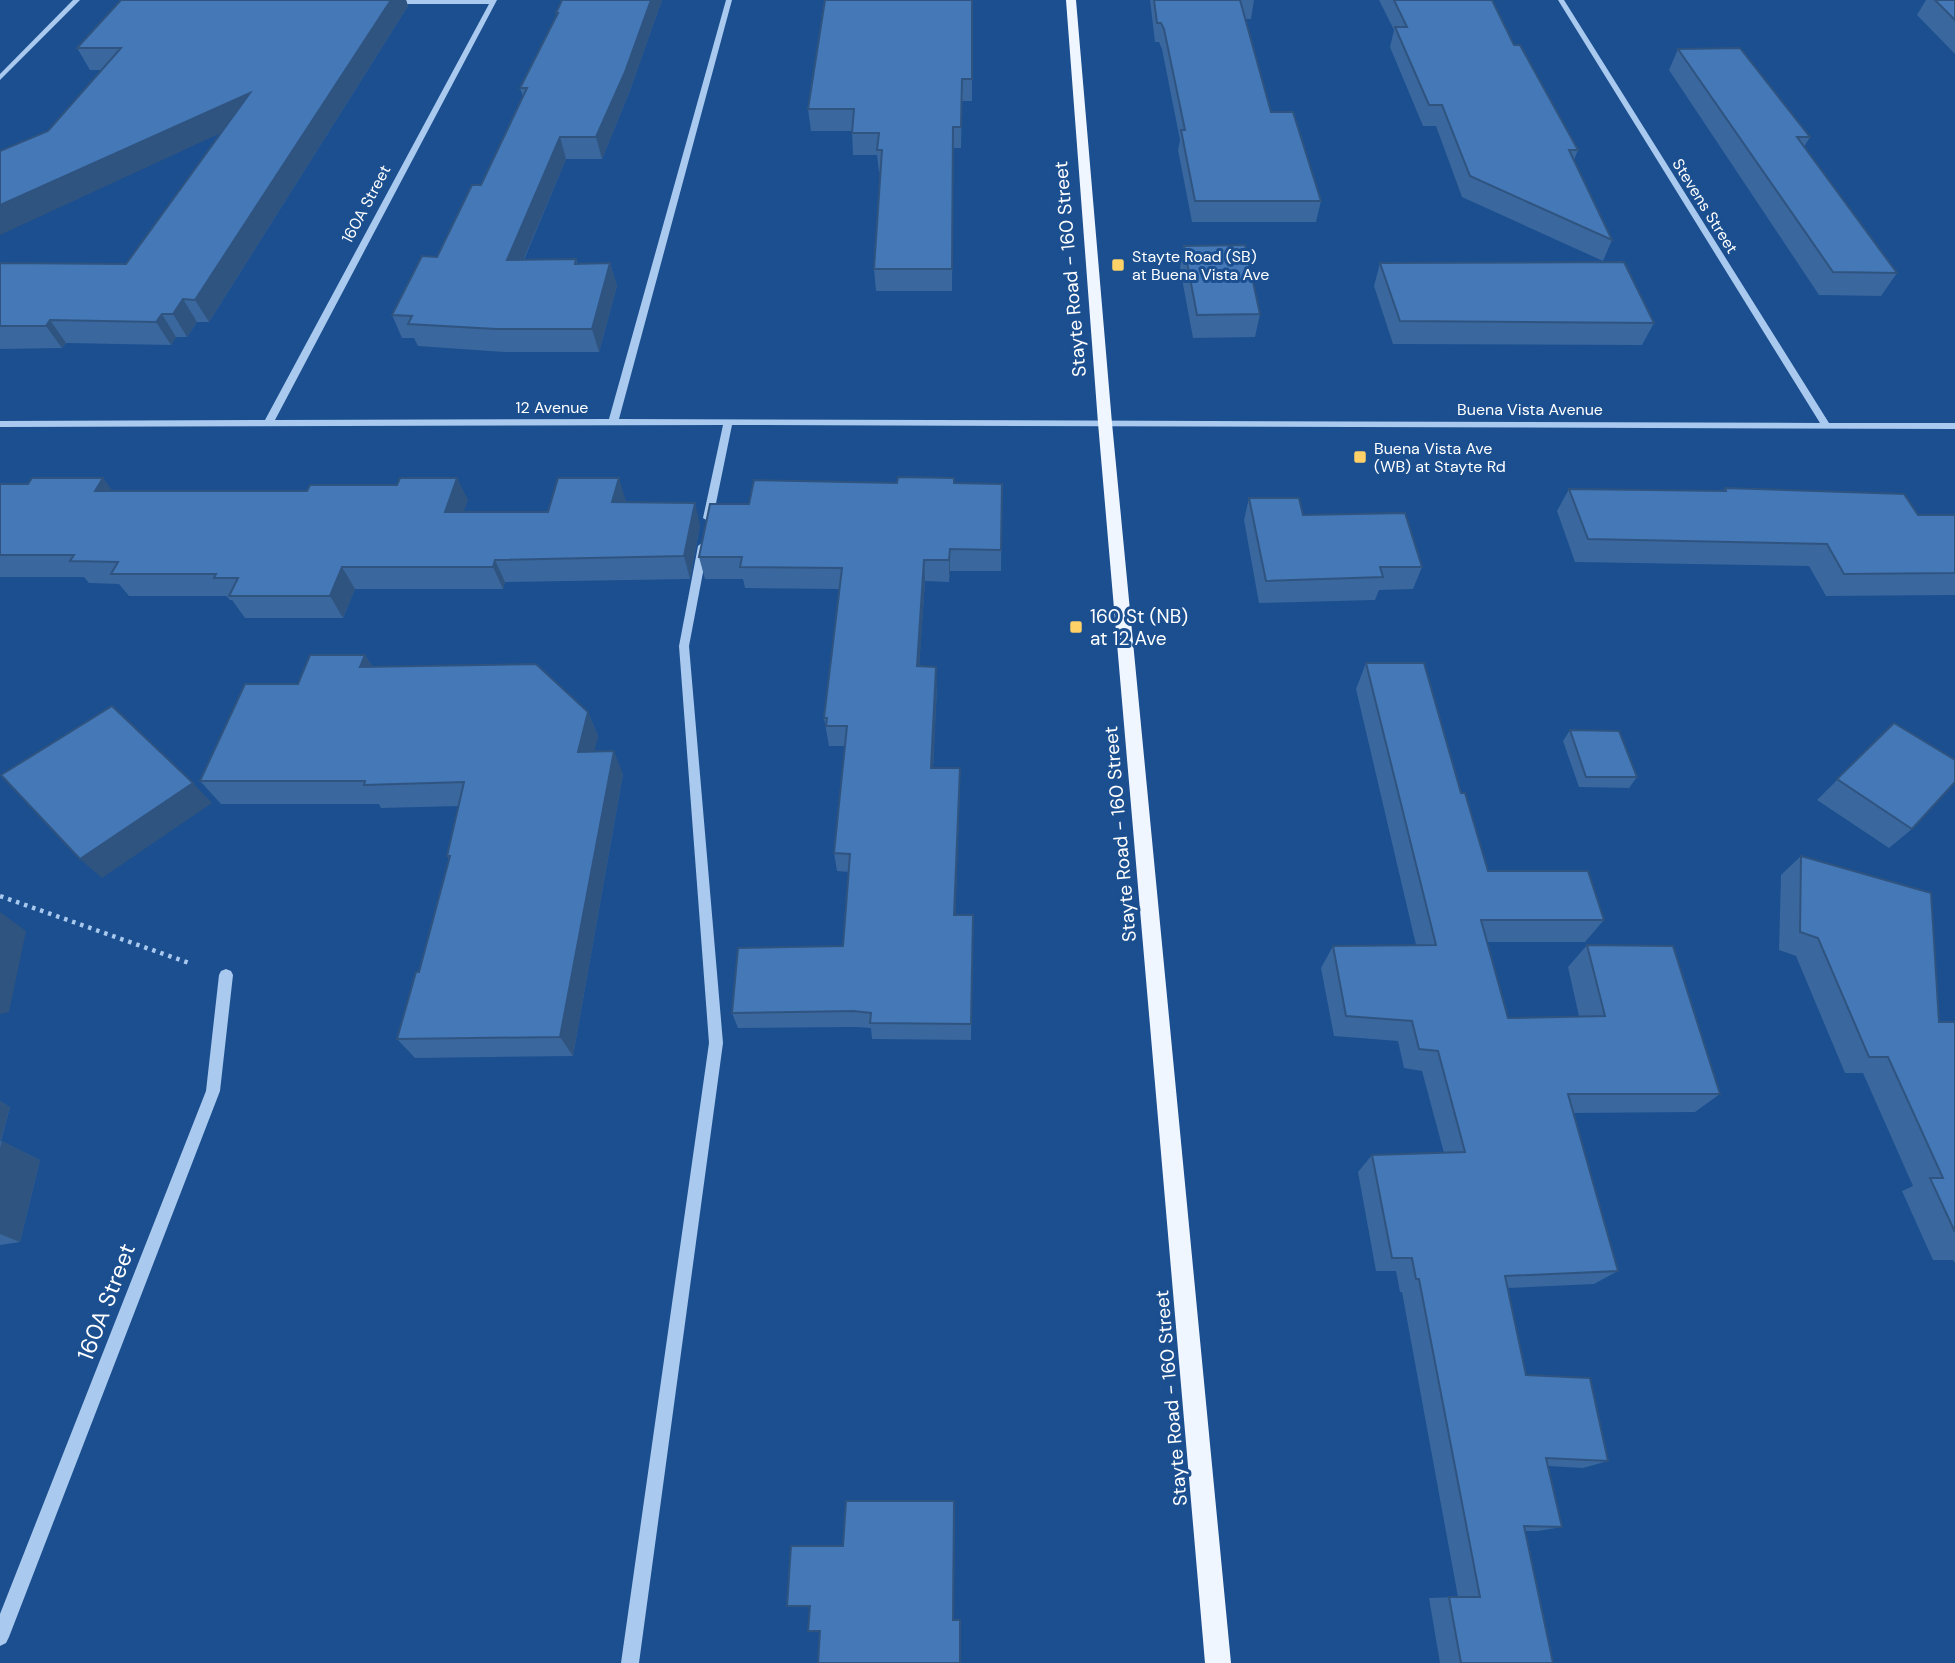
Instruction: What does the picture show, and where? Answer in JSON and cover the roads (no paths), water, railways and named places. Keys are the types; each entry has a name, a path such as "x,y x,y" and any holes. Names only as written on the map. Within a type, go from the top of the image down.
{"main road":[{"name":"Stayte Road - 160 Street","path":"1071,0 1105,423 1218,1663"}],"street":[{"path":"0,78 77,0"},
{"path":"613,423 729,0"},
{"name":"Stevens Street","path":"1561,0 1827,426"},
{"path":"383,2 494,1"},
{"name":"160A Street","path":"268,424 494,1"},
{"path":"630,1663 716,1043 684,646 727,422"},
{"name":"12 Avenue","path":"0,424 1105,423"},
{"name":"Buena Vista Avenue","path":"1105,423 1955,426"},
{"name":"160A Street","path":"0,1637 213,1091 226,975"}],"place":[{"name":"Stayte Road (SB) at Buena Vista Ave","path":"1118,265"},
{"name":"Buena Vista Ave (WB) at Stayte Rd","path":"1360,457"},
{"name":"160 St (NB) at 12 Ave","path":"1076,627"}]}
